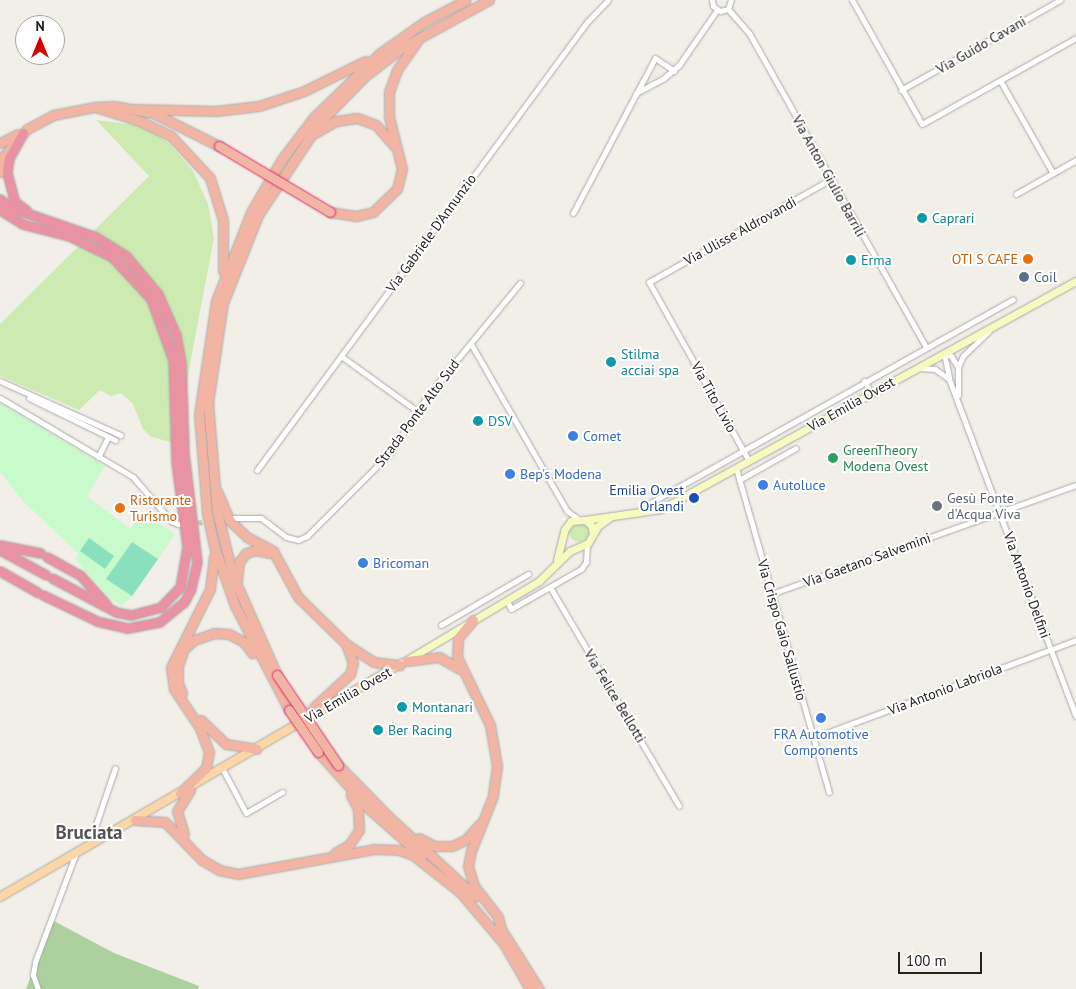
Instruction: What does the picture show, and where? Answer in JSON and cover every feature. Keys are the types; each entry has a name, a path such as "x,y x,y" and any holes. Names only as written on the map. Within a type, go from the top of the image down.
{"highway":[{"path":"180,793 206,768 209,752 200,728 174,689 171,667 210,590 215,564 214,546 202,479 199,415 207,341 222,284 251,212 282,159 314,117 379,54 424,22 466,0"},
{"path":"272,676 238,588 224,544 213,480 208,403 223,303 258,215 308,137 364,77 422,35 489,0"},
{"path":"134,109 153,113 219,146 330,212 356,216 383,205 402,177 401,157 389,117 389,92 397,70 422,35"},
{"path":"0,143 54,115 94,108 216,111 259,106 304,91 379,54"},
{"path":"94,108 140,120 171,136 210,178 221,206 225,234 222,284"},
{"path":"308,137 336,121 357,118 376,125 390,137 401,157"},
{"path":"0,149 22,133"},
{"path":"0,160 22,133"},
{"path":"22,133 9,158 8,182 15,202 34,216"},
{"path":"0,167 0,172"},
{"path":"0,199 12,208 96,237 126,256 148,279 170,318 180,362 184,453 197,562 191,589 184,602 168,617 143,627 127,628 97,621 0,571"},
{"path":"0,210 22,224 69,236 112,257 151,299 166,336 173,360 176,462 187,547 185,575 174,597 151,612 131,615 110,609 0,550"},
{"path":"213,480 230,521 247,537 273,551 298,597 346,644 374,662 404,663 439,657 462,670"},
{"path":"0,545 43,555 80,575 110,609"},
{"path":"214,546 235,606 272,676"},
{"path":"238,588 238,567 246,553 262,550 279,562"},
{"path":"473,620 458,638 456,657 483,709 496,754 496,783 485,818 471,851 469,872 474,886 498,917 503,930"},
{"path":"257,749 226,744 206,729 179,688 178,666 184,649 194,640 220,632 244,642 272,676 335,767 358,810 359,830 344,850 322,858"},
{"path":"306,720 314,707 350,674 353,663 346,644"},
{"path":"335,767 455,876 503,930 539,989"},
{"path":"343,782 465,896 483,918 530,989"},
{"path":"192,849 180,825 177,811 195,784"},
{"path":"387,815 425,842 445,847 465,840 485,818"},
{"path":"135,820 165,822 213,867 238,874 374,848 399,850 413,855 465,896"}],"main road":[{"name":"Via Emilia Ovest","path":"585,520 661,510 871,392 1076,281"},
{"name":"Via Emilia Ovest","path":"593,534 600,523 622,514"},
{"path":"577,518 585,520 591,525 593,534 583,547 569,542 565,533 567,525 577,518"},
{"name":"Via Emilia Ovest","path":"556,563 565,533"},
{"name":"Via Emilia Ovest","path":"0,897 257,749 539,582 556,563 583,547"}],"street":[{"name":"Via Gabriele D'Annunzio","path":"257,470 586,22 608,0"},
{"path":"712,0 717,10"},
{"path":"635,93 674,71 717,10 728,9 731,0"},
{"path":"852,0 901,90 922,124 1001,82 1076,38"},
{"name":"Via Guido Cavani","path":"901,90 1060,0"},
{"name":"Via Anton Giulio Barrili","path":"728,9 749,33 926,347"},
{"path":"573,213 655,58 674,71"},
{"path":"1001,82 1052,173"},
{"path":"1016,194 1076,160"},
{"name":"Via Ulisse Aldrovandi","path":"650,282 831,180"},
{"name":"Via Tito Livio","path":"650,282 749,460"},
{"name":"Strada Ponte Alto Sud","path":"232,518 261,518 292,540 307,536 388,456 417,411 520,283"},
{"name":"Via Emilia Ovest","path":"642,507 1013,299"},
{"path":"958,398 958,366 963,356 994,326"},
{"path":"471,344 567,512 577,518"},
{"path":"944,353 951,356 958,366"},
{"name":"Via Antonio Delfini","path":"944,353 949,379 958,398 1076,716"},
{"path":"341,356 417,411"},
{"path":"915,368 935,369 949,379"},
{"path":"864,381 871,392"},
{"path":"0,382 120,435"},
{"path":"0,382 115,440"},
{"path":"0,398 141,484 171,521 178,524"},
{"path":"98,457 108,437"},
{"path":"739,480 796,448"},
{"name":"Via Crispo Gaio Sallustio","path":"736,468 829,792"},
{"name":"Via Gaetano Salvemini","path":"771,594 1076,485"},
{"path":"567,512 567,525"},
{"path":"507,601 511,609 581,569 586,562 583,547"},
{"path":"441,625 528,574"},
{"name":"Via Felice Bellotti","path":"550,587 679,806"},
{"path":"467,610 473,620"},
{"name":"Via Antonio Labriola","path":"813,738 1076,640"},
{"path":"89,846 116,768"},
{"path":"222,768 246,813 282,792"},
{"path":"38,989 33,975 35,962 76,853"}],"green space":[{"path":"96,120 143,126 170,144 193,171 208,204 214,238 175,443 151,437 143,429 133,404 121,393 111,396 100,390 79,410 0,376 0,324 149,176"},
{"path":"0,403 105,466 87,496 130,529 142,512 175,534 132,597 122,606 109,597 75,559 79,554 23,501 0,472"},
{"path":"579,522 586,525 589,532 586,539 579,542 572,539 569,532 572,525"},
{"path":"89,538 114,556 105,569 80,551"},
{"path":"132,542 158,559 132,596 106,579"},
{"path":"52,920 114,953 199,986 198,989 26,989"}],"tunnel":[{"path":"190,523 209,522"}],"place":[{"name":"Caprari","path":"922,218"},
{"name":"OTI S CAFE","path":"1028,259"},
{"name":"Erma","path":"851,260"},
{"name":"Coil","path":"1024,277"},
{"name":"Stilma acciai spa","path":"611,362"},
{"name":"DSV","path":"478,421"},
{"name":"Comet","path":"573,436"},
{"name":"GreenTheory Modena Ovest","path":"833,458"},
{"name":"Bep's Modena","path":"510,474"},
{"name":"Autoluce","path":"763,485"},
{"name":"Emilia Ovest Orlandi","path":"694,498"},
{"name":"Gesù Fonte d'Acqua Viva","path":"937,506"},
{"name":"Ristorante Turismo","path":"120,508"},
{"name":"Bricoman","path":"363,563"},
{"name":"Montanari","path":"402,707"},
{"name":"FRA Automotive Components","path":"821,718"},
{"name":"Ber Racing","path":"378,730"}],"district":[{"name":"Bruciata","path":"89,833"}]}
